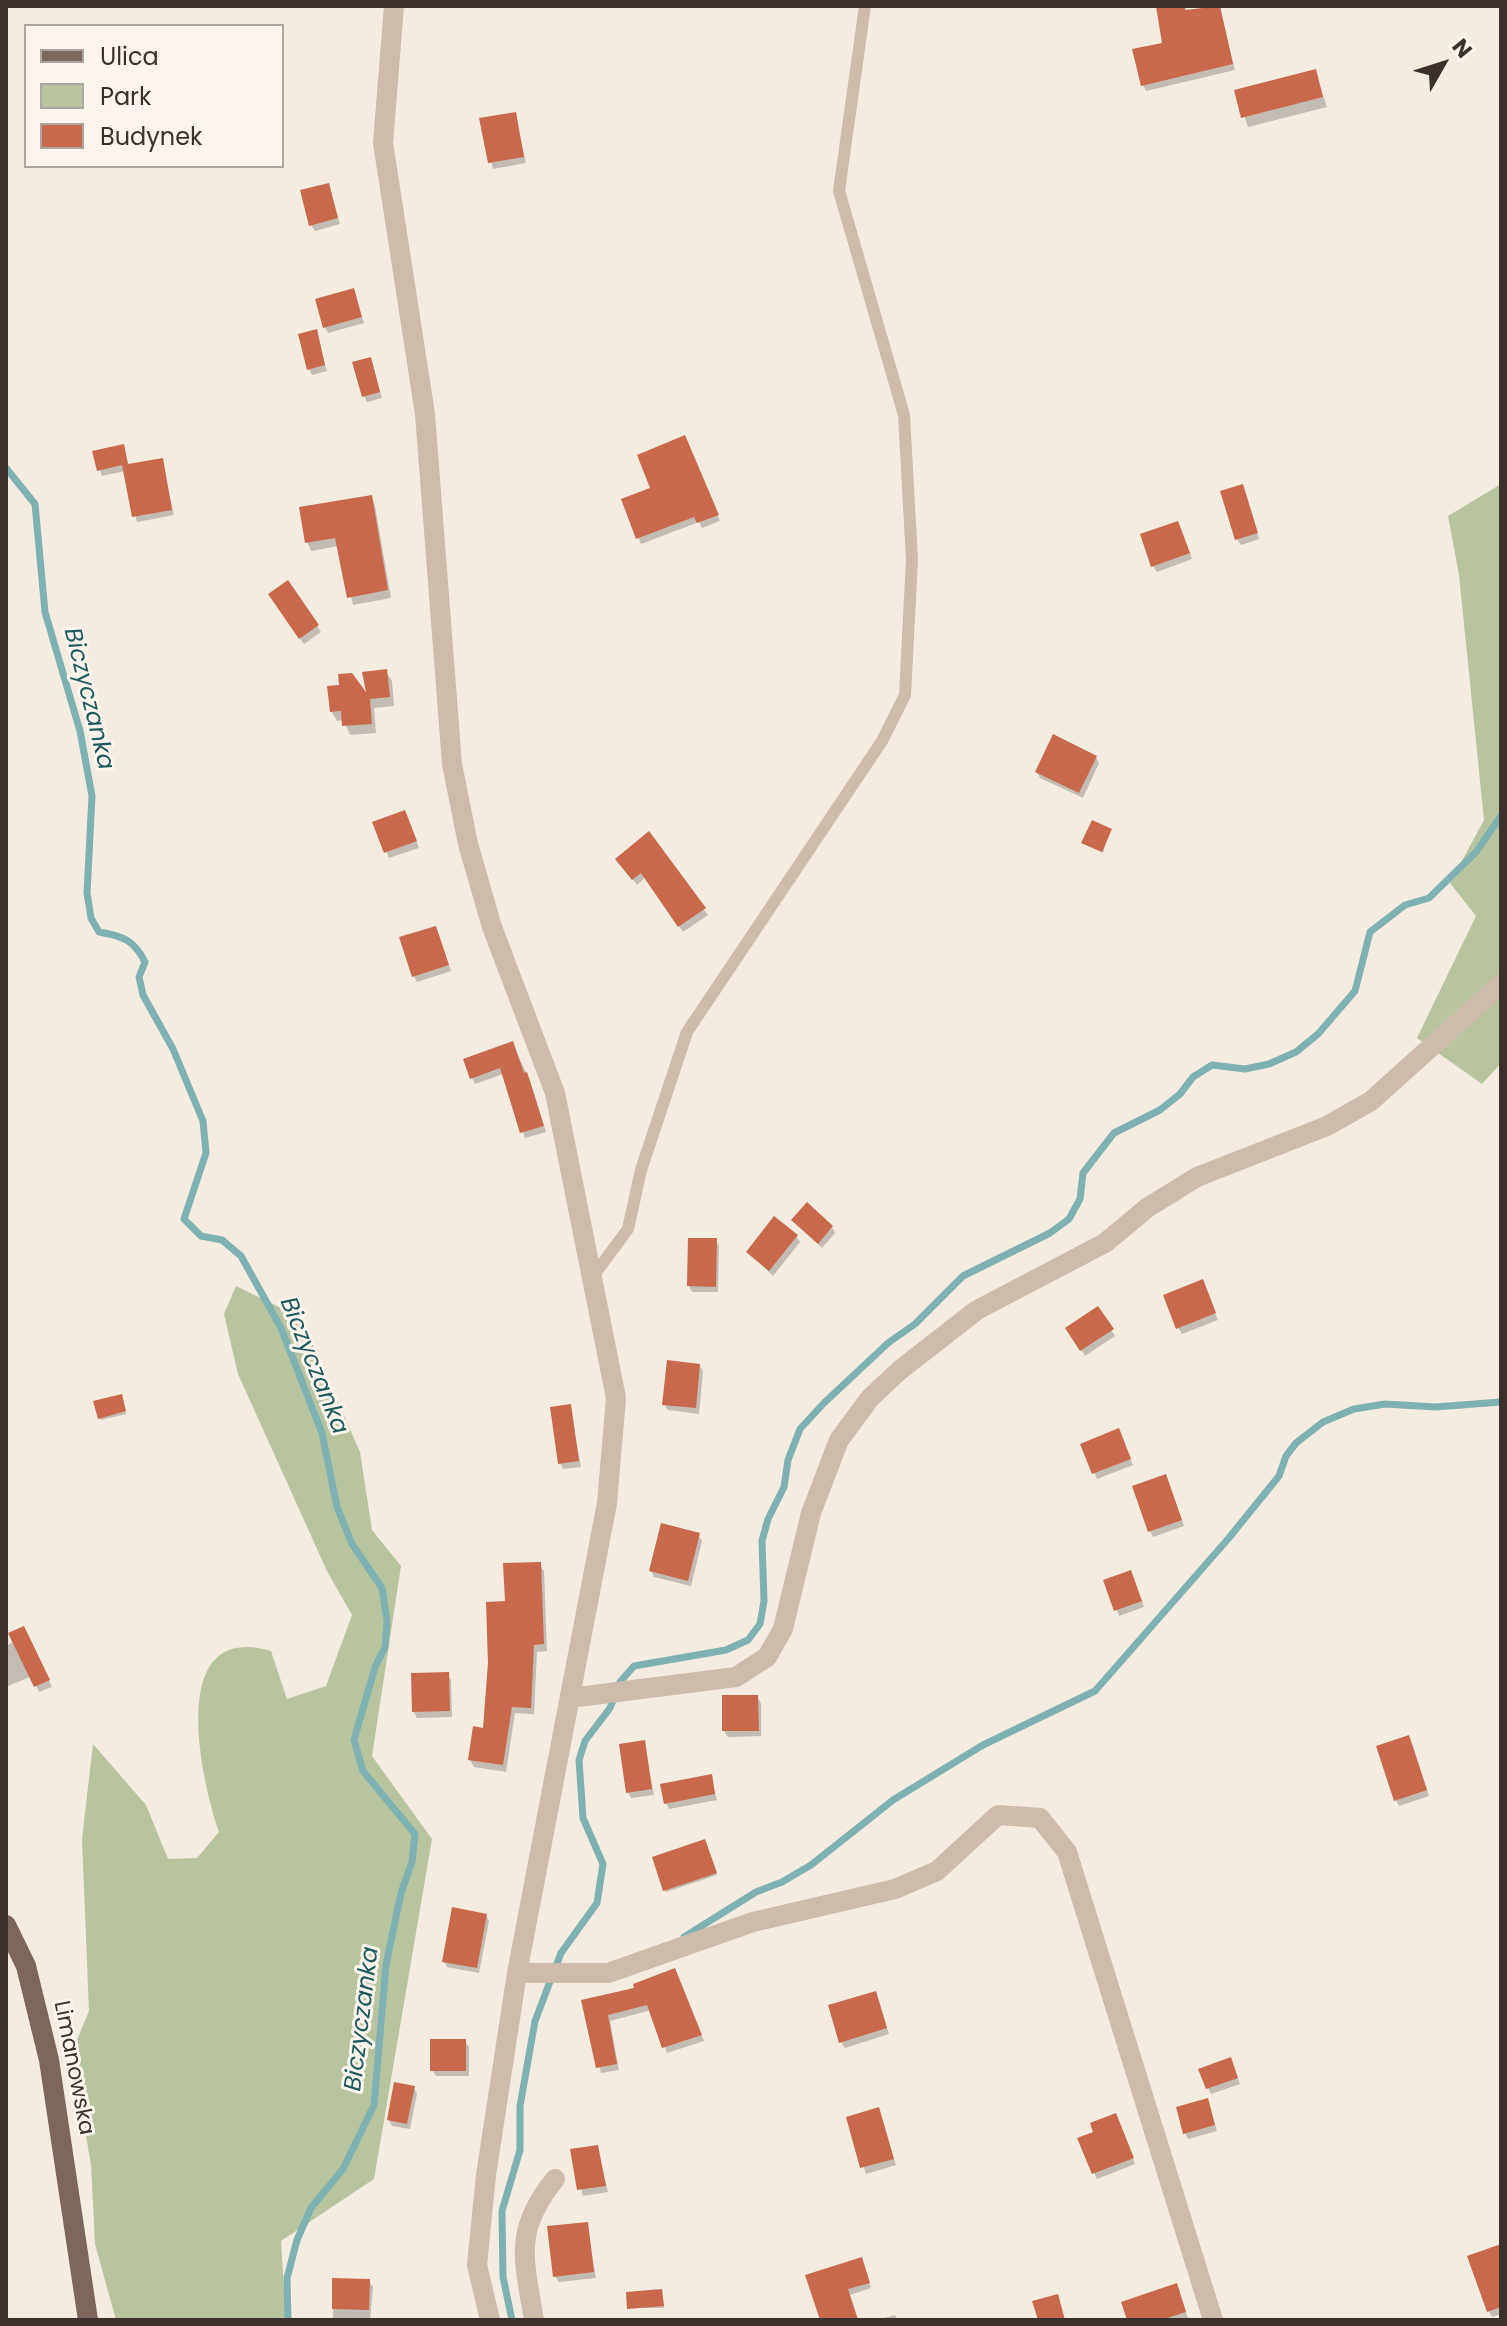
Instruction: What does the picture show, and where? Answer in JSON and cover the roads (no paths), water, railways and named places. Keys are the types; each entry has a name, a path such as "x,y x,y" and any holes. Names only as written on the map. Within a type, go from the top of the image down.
{"main road":[{"name":"Limanowska","path":"6,1925 26,1966 37,2003 57,2107 88,2320"}],"street":[{"path":"394,6 383,143 425,414 452,764 468,844 492,927 555,1093 594,1275 616,1398 607,1503 517,1973 477,2265 490,2320"},
{"path":"570,1698 736,1677 767,1657 783,1629 811,1513 839,1440 870,1398 934,1341 998,1297 1105,1243 1147,1208 1197,1177 1327,1126 1371,1101 1408,1072 1501,984"},
{"path":"517,1973 608,1973 753,1922 895,1889 937,1871 998,1815 1040,1818 1067,1852 1213,2320"},
{"path":"534,2320 522,2247 536,2203 555,2179"}],"lane":[{"path":"594,1275 628,1229 641,1170 687,1032 882,741 905,695 912,560 904,415 839,191 865,6"}],"waterway":[{"name":"Biczyczanka","path":"6,468 35,504 45,612 80,731 92,796 87,893 91,918 99,932 127,940 145,962 139,977 143,995 173,1049 203,1121 206,1153 184,1219 201,1236 222,1240 241,1256 281,1328 322,1433 337,1507 352,1544 382,1588 387,1621 385,1647 375,1667 354,1740 363,1771 415,1834 412,1862 401,1893 386,1965 374,2105 343,2169 311,2208 297,2240 287,2278 288,2320"},
{"path":"512,2320 503,2277 502,2211 520,2150 520,2106 535,2021 561,1953 597,1903 603,1864 583,1818 579,1760 585,1741 610,1708 620,1682 634,1666 726,1650 748,1640 760,1624 764,1601 762,1541 768,1519 784,1487 788,1460 800,1429 824,1403 888,1343 915,1324 963,1276 1050,1233 1069,1219 1080,1199 1083,1173 1114,1133 1160,1110 1180,1094 1193,1077 1212,1065 1245,1069 1269,1064 1296,1052 1318,1034 1355,991 1370,932 1405,905 1429,898 1476,852 1501,816"},
{"path":"684,1937 756,1892 782,1882 811,1865 893,1800 983,1745 1095,1691 1228,1539 1279,1476 1286,1456 1296,1443 1323,1422 1354,1409 1385,1404 1435,1407 1501,1402"}]}
